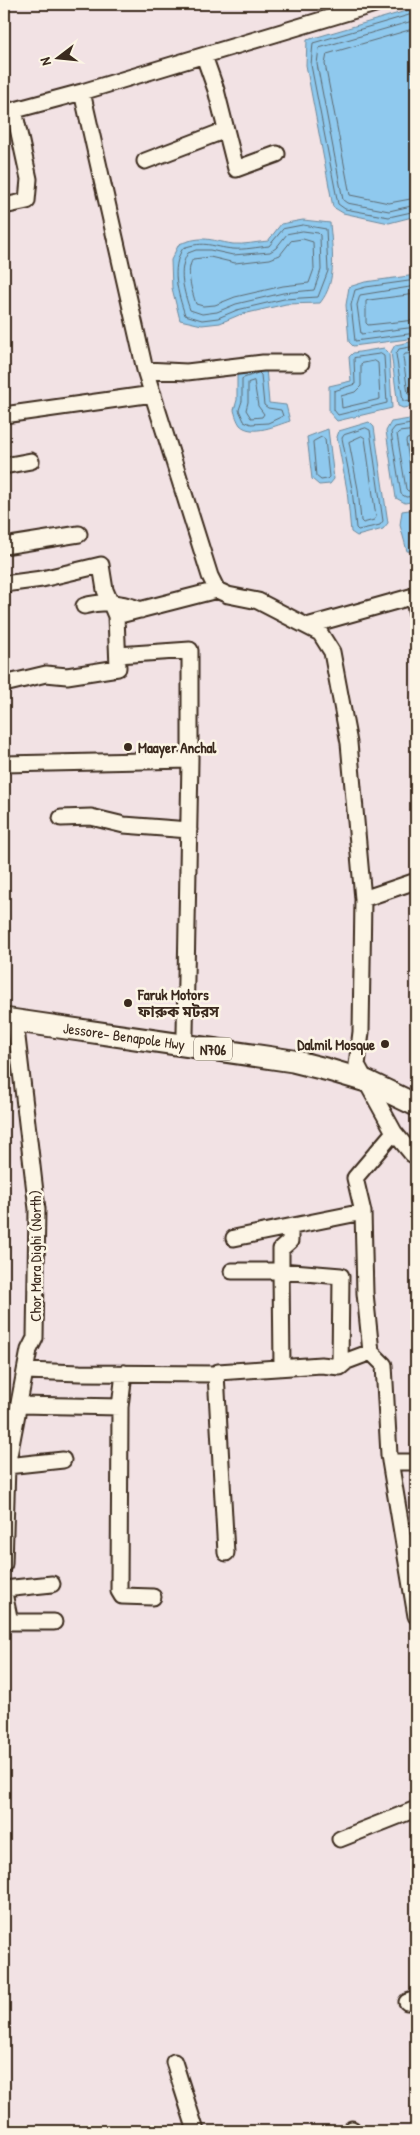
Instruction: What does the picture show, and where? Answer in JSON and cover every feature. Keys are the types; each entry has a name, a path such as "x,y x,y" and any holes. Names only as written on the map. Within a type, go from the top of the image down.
{"highway":[{"name":"Jessore- Benapole Hwy","path":"8,1016 185,1033 290,1048 416,1092"},
{"name":"Jessore- Benapole Hwy","path":"8,1016 293,1061 329,1070 362,1073 416,1105"}],"street":[{"path":"4,206 27,201 29,179 9,111 82,92 375,4"},
{"path":"204,56 216,90 236,169 278,154"},
{"path":"82,92 145,370 210,576 217,590 228,595 258,601 320,632 332,652 349,743 363,899 362,1073 394,1132 412,1154 416,1156"},
{"path":"145,161 226,130"},
{"path":"145,370 187,372 263,363 301,363"},
{"path":"4,415 153,394"},
{"path":"4,466 32,461"},
{"path":"4,546 79,534"},
{"path":"4,584 42,579 101,565 105,590 116,616 118,655 118,668 66,676 46,674 4,681"},
{"path":"116,616 217,590"},
{"path":"307,626 414,596 416,611"},
{"path":"84,606 98,602 124,603 141,610"},
{"path":"118,655 190,650 185,1033"},
{"path":"4,764 190,760"},
{"path":"61,818 91,817 124,825 189,830"},
{"path":"363,899 416,881"},
{"name":"Chor Mara Dighi (North)","path":"4,1564 7,1466 13,1414 26,1371 29,1350 35,1338 37,1208 8,1016"},
{"path":"394,1132 356,1178 363,1212 365,1293 371,1352 384,1365 390,1462 416,1616"},
{"path":"234,1238 363,1212"},
{"path":"282,1367 281,1249 290,1242 290,1227"},
{"path":"232,1271 341,1276 340,1366"},
{"path":"218,1372 321,1365 340,1366 347,1361 371,1352"},
{"path":"26,1371 216,1374 226,1553"},
{"path":"124,1373 120,1407 119,1591 122,1596 153,1597"},
{"path":"13,1414 120,1407"},
{"path":"7,1466 63,1460"},
{"path":"390,1462 416,1462"},
{"path":"52,1584 4,1591 7,1622 54,1622"},
{"path":"340,1840 416,1809"},
{"path":"174,2062 196,2131"}],"water":[{"path":"416,8 416,216 389,223 343,213 333,207 306,65 307,40"},
{"path":"303,220 330,223 332,275 326,294 320,303 286,304 239,315 220,323 202,325 180,320 172,288 171,260 179,244 201,239 233,244 268,241 281,224"},
{"path":"416,275 416,338 353,346 349,342 346,305 349,287 365,282"},
{"path":"416,341 416,406 403,408 398,406 391,352 395,345"},
{"path":"384,348 389,353 392,408 337,421 329,412 329,386 351,381 349,357 353,353"},
{"path":"266,368 269,403 286,405 290,421 265,429 251,430 240,425 234,410 237,400 237,373"},
{"path":"416,418 416,501 405,503 396,498 386,431 391,422"},
{"path":"369,422 374,427 388,523 383,529 357,536 351,532 347,490 337,437 339,431"},
{"path":"328,429 334,479 330,484 319,485 312,479 307,437"},
{"path":"416,509 416,552 407,551 400,525 402,511"}],"place":[{"name":"Maayer Anchal","path":"128,747"},
{"name":"Faruk Motors ফারুক মটরস","path":"128,1003"},
{"name":"Dalmil Mosque","path":"385,1044"}]}
